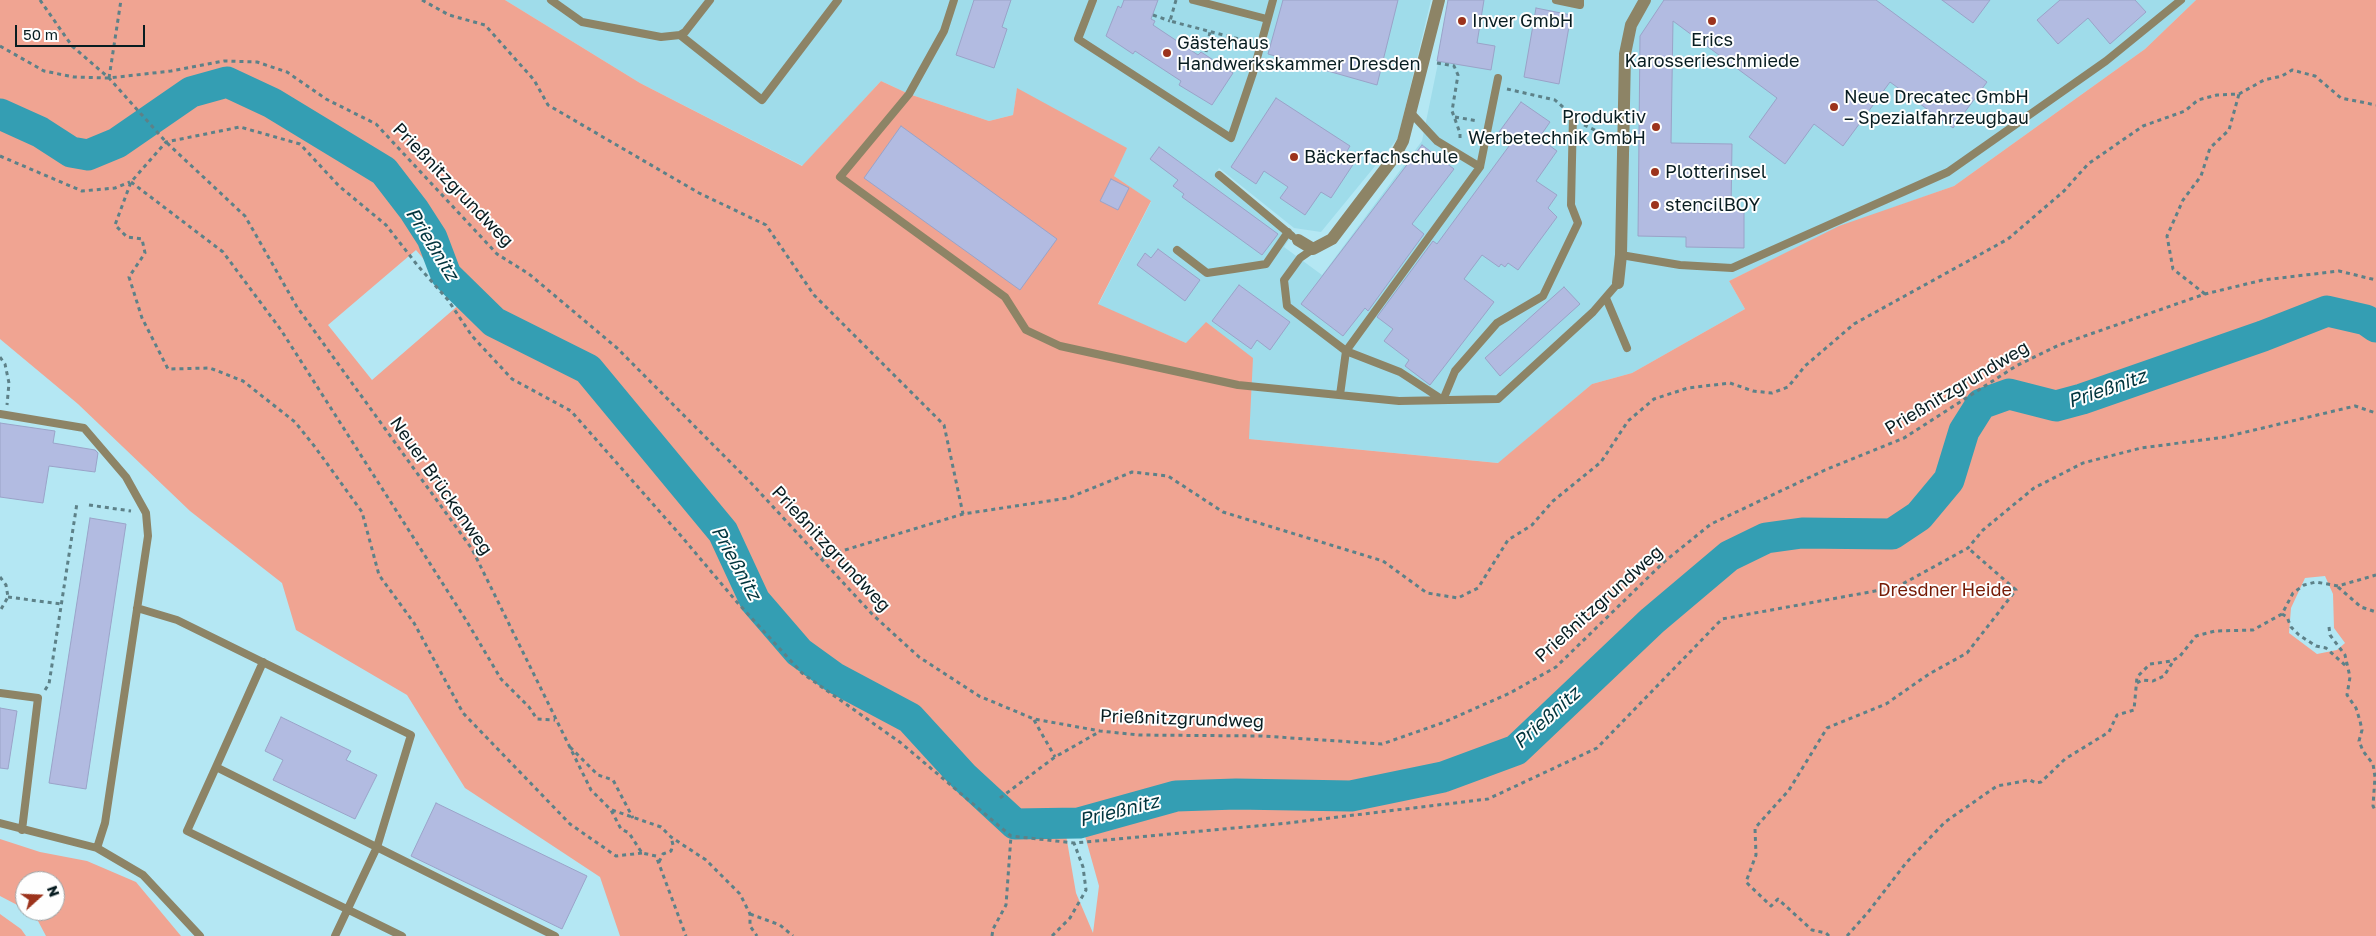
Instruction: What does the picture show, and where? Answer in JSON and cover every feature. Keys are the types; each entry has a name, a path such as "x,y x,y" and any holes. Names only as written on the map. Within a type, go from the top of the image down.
{"street":[{"path":"1293,236 1313,249 1332,240 1395,156 1404,141 1439,0"},
{"path":"1618,283 1621,255 1625,54 1630,25 1645,0"}],"lane":[{"path":"551,0 582,22 662,37 680,35 685,32 710,0"},
{"path":"680,35 762,100 838,0"},
{"path":"954,0 944,31 909,94 840,177 1005,298 1026,330 1060,346 1238,385 1399,401 1498,399 1606,298 1618,283"},
{"path":"1093,0 1078,39 1231,138 1273,0"},
{"path":"1193,0 1268,19"},
{"path":"1556,0 1580,5 1580,0"},
{"path":"1621,255 1680,265 1732,268 1948,172 2106,60 2181,0"},
{"path":"1340,395 1346,350 1480,167 1498,78"},
{"path":"1410,113 1437,141 1480,167"},
{"path":"1443,400 1455,371 1498,323 1543,296 1562,259 1578,223 1571,205 1573,115"},
{"path":"1177,250 1207,273 1266,264 1293,236 1219,175"},
{"path":"1313,249 1300,258 1284,280 1288,306 1346,350 1400,372 1443,400"},
{"path":"1606,298 1627,348"},
{"path":"3,415 84,428 126,477 146,513 148,536 105,823 97,848"},
{"path":"137,608 177,620 411,735 377,847 335,936"},
{"path":"263,662 187,831 402,936"},
{"path":"0,693 38,698 22,830"},
{"path":"216,767 555,936"},
{"path":"0,823 97,848 143,875 200,936"}],"path":[{"name":"Neuer Brückenweg","path":"40,0 72,46 109,78 166,142 245,216 296,307 472,549 591,790 611,810 621,829 629,833 642,853 656,856 659,863"},
{"path":"109,78 121,0"},
{"path":"422,0 449,15 485,25 534,80 548,106 699,193 766,225 814,295 944,425 963,514"},
{"path":"1170,21 1176,0"},
{"path":"1153,15 1260,45"},
{"path":"1206,52 1210,32"},
{"name":"Prießnitzgrundweg","path":"0,46 44,71 74,77 109,78 171,71 224,61 257,62 287,72 326,99 376,124 497,254 529,274 617,348 822,557 873,615 919,657 979,696 1034,720 1100,731 1139,735 1262,736 1382,744 1442,723 1510,693 1556,667 1665,561 1711,524 1825,470 1904,438 2016,366 2058,345 2206,294 2263,280 2339,271 2376,280"},
{"path":"1424,60 1454,66 1458,75 1452,111 1460,133 1459,154"},
{"path":"822,557 963,514 1068,498 1132,472 1168,476 1223,512 1384,561 1427,593 1458,598 1478,588 1508,540 1532,525 1553,501 1601,462 1628,421 1654,399 1688,388 1730,382 1753,391 1772,393 1788,387 1805,366 1854,324 2008,239 2064,191 2088,164 2143,126 2185,111 2198,100 2217,95 2239,94 2264,80 2282,76 2292,70 2315,76 2341,98 2376,105"},
{"path":"2206,294 2173,269 2167,236 2183,200 2200,176 2210,148 2229,130 2239,94"},
{"path":"1454,117 1490,122"},
{"path":"642,853 616,856 570,824 463,712 414,623 379,575 362,512 316,446 295,422 243,381 210,368 168,369 142,318 129,277 145,253 142,239 127,237 115,225 130,182 166,142 240,127 300,144 339,186 386,225 448,300 472,336 512,379 571,411 663,515 736,602 802,673 901,743 1011,836 1074,843 1288,823 1488,798 1597,748 1722,619 1897,588 1968,548 1983,530 2034,488 2083,463 2141,448 2225,437 2355,406 2376,413"},
{"path":"0,156 82,191 115,188 130,182"},
{"path":"130,182 223,252 281,330 501,678 529,707 537,719 555,720"},
{"path":"0,357 5,364 9,383 3,415"},
{"path":"38,698 49,684 76,503"},
{"path":"89,505 146,513"},
{"path":"1829,936 1826,933 1812,930 1778,899 1771,906 1746,882 1756,855 1756,828 1789,790 1827,728 1886,704 1929,674 1967,653 2016,590 1968,548"},
{"path":"1847,936 1906,863 1944,822 1997,786 2030,780 2036,784 2041,782 2065,759 2109,732 2117,715 2134,710 2137,677 2142,669 2150,664 2180,656 2196,636 2215,631 2253,630 2282,614 2293,593 2304,585 2316,582 2338,586 2376,575"},
{"path":"0,577 6,585 8,597 0,611"},
{"path":"2338,586 2362,607 2376,612"},
{"path":"8,597 61,604"},
{"path":"2282,614 2287,617 2291,627 2299,635 2316,646 2326,648 2341,660 2348,669"},
{"path":"2329,627 2330,635 2345,655 2348,669 2348,695 2356,708 2360,721 2362,730 2360,741 2364,751 2374,764 2376,776 2373,806 2376,812"},
{"path":"2136,684 2142,680 2153,681 2164,676 2174,659"},
{"path":"1034,720 1055,757"},
{"path":"1000,798 1055,757 1100,731"},
{"path":"568,746 585,760 598,775 613,780 634,819"},
{"path":"611,810 661,827 706,860 740,894 750,914 750,926 757,936"},
{"path":"671,836 673,845 671,851 663,854 659,863 686,936"},
{"path":"992,936 993,929 1006,906 1011,836"},
{"path":"1052,936 1070,918 1086,890 1083,868 1074,843"},
{"path":"750,914 780,925 793,936"}],"shaded area":[{"path":"505,0 1431,0 1398,138 1321,232 1294,228 1219,168 1215,175 1290,238 1284,247 1322,275 1422,141 1451,0 2196,0 2145,49 1954,186 1839,227 1729,281 1745,309 1632,373 1592,384 1499,463 1249,439 1186,343 1098,305 1151,202 1114,176 1017,89 1013,115 989,121 909,94 881,81 803,166 640,83"}],"green space":[{"name":"Dresdner Heide","path":"0,0 505,0 640,83 802,166 881,81 909,94 989,121 1013,115 1017,88 1127,148 1114,176 1151,201 1098,304 1186,343 1206,322 1253,358 1249,439 1498,463 1592,384 1632,373 1745,309 1729,281 1839,226 1954,186 2145,49 2196,0 2376,0 2376,936 620,936 600,877 465,788 407,695 296,630 282,583 190,511 78,404 0,339","holes":["416,250 461,303 372,380 328,325","2325,576 2333,594 2334,628 2345,643 2337,650 2317,654 2289,633 2291,608 2305,578","1066,835 1085,836 1099,886 1093,933 1076,893"]},
{"path":"0,839 40,852 87,861 136,882 181,936 46,936 38,921 65,921 65,871 15,871 15,904 0,896"},
{"path":"0,914 21,929 26,936 0,936"}],"building":[{"path":"974,0 1011,0 1002,27 1007,29 994,68 956,55"},
{"name":"Gästehaus Handwerkskammer Dresden","path":"1124,0 1158,0 1151,19 1155,21 1153,25 1198,55 1201,52 1233,73 1212,105 1179,85 1181,81 1135,51 1133,54 1106,36 1118,6 1121,8"},
{"path":"1283,0 1398,0 1377,85 1268,54"},
{"name":"Inver GmbH","path":"1448,0 1484,0 1477,43 1495,46 1491,70 1437,61"},
{"path":"1664,0 1876,0 1987,82 1953,128 1890,82 1843,146 1814,124 1785,164 1749,137 1777,98 1673,21 1671,143 1732,144 1731,209 1744,209 1744,248 1686,247 1686,237 1638,236 1640,36"},
{"path":"1942,0 1990,0 1973,23"},
{"path":"2060,0 2135,0 2146,12 2110,44 2088,18 2058,44 2037,20"},
{"path":"1536,8 1571,15 1559,84 1524,77"},
{"name":"Bäckerfachschule","path":"1276,98 1350,146 1346,153 1356,160 1331,198 1321,192 1305,215 1280,198 1288,187 1264,171 1256,184 1231,167"},
{"path":"1521,102 1550,122 1539,138 1557,151 1536,181 1557,195 1548,208 1557,217 1518,270 1508,263 1505,267 1501,264 1499,267 1482,255 1464,279 1494,302 1430,385 1405,366 1409,360 1384,341 1393,329 1377,317 1433,241 1437,244 1512,142 1499,132"},
{"path":"901,126 1057,239 1020,290 864,178"},
{"path":"1422,145 1454,169 1412,224 1424,234 1368,311 1365,308 1343,336 1301,304"},
{"path":"1159,147 1278,234 1262,255 1182,197 1184,194 1173,186 1178,180 1150,159"},
{"path":"1111,179 1129,188 1118,210 1100,201"},
{"path":"1158,249 1200,280 1185,301 1137,265 1145,253 1151,258"},
{"path":"1239,285 1290,322 1270,350 1257,340 1251,349 1212,321"},
{"path":"1564,287 1580,304 1500,376 1485,358"},
{"path":"0,423 55,431 53,443 95,450 98,453 95,472 49,466 43,503 0,497"},
{"path":"90,518 126,524 86,789 49,783"},
{"path":"0,708 17,711 8,769 0,768"},
{"path":"281,717 351,751 346,760 377,775 355,819 273,780 283,760 265,751"},
{"path":"436,803 587,876 562,929 411,856"}],"waterway":[{"name":"Prießnitz","path":"0,114 40,132 71,152 88,155 117,143 191,92 227,82 272,103 384,171 414,210 432,238 446,275 494,322 588,369 723,532 755,601 799,652 835,678 910,718 964,777 1015,824 1079,823 1176,796 1236,794 1351,796 1443,777 1516,750 1652,621 1729,556 1766,538 1802,533 1892,534 1919,516 1949,480 1964,431 1981,404 2009,394 2056,406 2082,399 2263,336 2327,311 2366,320 2376,327"}],"place":[{"name":"Inver GmbH","path":"1462,21"},
{"name":"Erics Karosserieschmiede","path":"1712,21"},
{"name":"Gästehaus Handwerkskammer Dresden","path":"1167,53"},
{"name":"Neue Drecatec GmbH – Spezialfahrzeugbau","path":"1834,107"},
{"name":"Produktiv Werbetechnik GmbH","path":"1656,127"},
{"name":"Bäckerfachschule","path":"1294,157"},
{"name":"Plotterinsel","path":"1655,172"},
{"name":"stencilBOY","path":"1655,205"}]}
